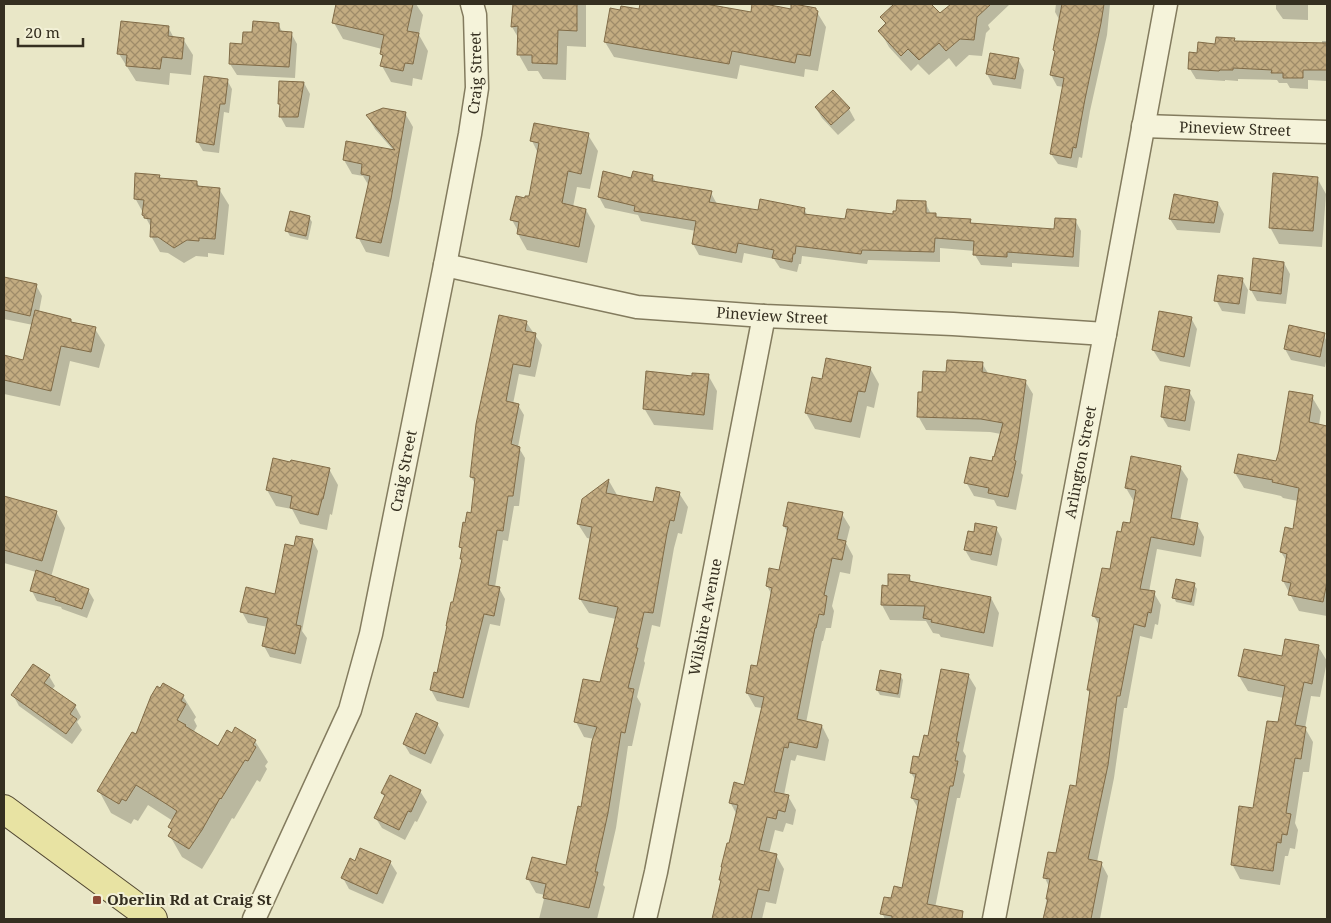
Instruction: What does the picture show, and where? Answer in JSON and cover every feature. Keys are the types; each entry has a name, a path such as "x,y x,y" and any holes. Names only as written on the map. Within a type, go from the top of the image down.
{"main road":[{"path":"4,809 153,919"}],"street":[{"name":"Craig Street","path":"254,919 350,710 371,634 445,265 477,88 475,15 472,4"},
{"name":"Arlington Street","path":"994,919 1166,4"},
{"name":"Pineview Street","path":"1143,126 1327,132"},
{"name":"Pineview Street","path":"445,265 637,307 764,316 953,324 1105,334"},
{"name":"Wilshire Avenue","path":"644,919 660,852 764,316"}],"building":[{"path":"336,4 413,4 407,31 419,33 413,64 405,63 403,71 380,66 383,55 380,54 384,35 332,23"},
{"path":"513,4 577,4 577,31 558,30 557,64 532,63 532,55 517,55 518,26 511,27"},
{"path":"640,4 706,4 751,12 752,4 765,4 791,9 791,4 794,4 816,8 818,11 810,56 797,54 795,63 732,51 729,64 604,42 610,8 620,10 621,6 639,9"},
{"path":"894,4 931,4 940,13 951,4 991,4 977,17 974,40 960,39 946,51 939,43 919,60 908,49 901,56 878,31 886,23 880,17"},
{"path":"1062,4 1104,4 1076,148 1073,147 1071,158 1050,154 1064,78 1050,75"},
{"path":"121,21 169,26 168,36 184,38 182,59 162,57 160,69 126,66 127,55 117,54"},
{"path":"253,21 279,23 279,31 292,32 289,67 229,64 230,43 242,44 243,32 252,32"},
{"path":"1216,37 1235,38 1234,41 1327,43 1327,70 1303,70 1303,78 1283,78 1283,73 1271,73 1272,70 1233,68 1233,70 1219,71 1188,69 1189,52 1197,53 1198,42 1215,44"},
{"path":"990,53 1019,58 1015,79 986,74"},
{"path":"204,76 228,79 225,104 220,104 214,145 196,142"},
{"path":"279,81 304,82 298,117 279,117"},
{"path":"833,90 850,108 831,125 815,107"},
{"path":"383,108 406,112 391,199 381,243 356,238 370,176 361,174 362,164 343,160 346,141 395,150 366,115"},
{"path":"534,123 589,133 581,174 568,171 562,203 586,209 579,247 517,234 519,222 510,220 516,196 525,198 525,196 529,196 539,143 530,141"},
{"path":"603,171 631,178 633,171 653,175 652,181 712,191 709,202 758,210 760,199 805,208 804,214 845,219 847,209 893,214 893,211 896,211 897,200 926,201 926,213 936,213 936,217 971,219 970,223 1054,229 1055,218 1076,219 1073,257 1007,252 1007,257 973,255 974,241 935,238 934,252 862,250 861,254 796,246 792,262 772,258 774,250 738,243 736,253 692,244 696,221 634,211 635,206 598,197"},
{"path":"135,173 160,175 159,178 197,181 197,186 220,188 215,239 199,238 199,241 187,240 174,248 158,237 150,237 151,219 144,218 142,215 144,200 134,199"},
{"path":"1273,173 1318,177 1313,231 1269,228"},
{"path":"1174,194 1218,202 1214,223 1169,219"},
{"path":"290,211 310,216 306,236 285,231"},
{"path":"1253,258 1284,262 1281,294 1250,290"},
{"path":"1218,275 1243,278 1239,304 1214,301"},
{"path":"4,277 37,284 30,316 4,310"},
{"path":"35,310 71,319 71,322 96,327 91,352 61,346 51,391 4,380 4,355 23,360"},
{"path":"1159,311 1192,317 1184,357 1152,350"},
{"path":"499,315 527,321 525,331 536,333 530,367 513,364 506,401 519,404 511,444 520,447 513,496 508,496 503,531 497,530 488,585 500,587 494,616 484,614 463,698 430,690 434,672 437,673 451,602 453,602 462,559 460,559 462,548 459,547 463,522 465,523 467,512 471,513 475,478 470,477 476,424"},
{"path":"1289,325 1325,333 1320,357 1284,349"},
{"path":"826,358 871,367 865,392 858,391 851,422 805,413 812,377 822,379"},
{"path":"947,360 983,362 982,372 1026,380 1014,460 1016,461 1008,497 988,493 989,488 964,483 970,457 992,461 1003,423 981,419 917,417 918,392 922,392 923,371 946,372"},
{"path":"646,371 692,376 692,373 709,374 704,415 643,409"},
{"path":"1165,386 1190,390 1185,421 1161,417"},
{"path":"1289,391 1313,395 1309,422 1327,426 1327,582 1323,602 1288,595 1291,583 1282,581 1287,554 1280,552 1285,527 1293,529 1299,488 1272,482 1273,480 1234,473 1238,454 1276,461"},
{"path":"1131,456 1181,466 1171,518 1198,523 1194,545 1151,537 1140,589 1155,591 1151,613 1148,612 1145,627 1134,624 1120,696 1117,696 1108,765 1088,859 1102,862 1091,919 1043,919 1050,879 1043,878 1048,852 1056,853 1070,785 1076,786 1090,690 1087,690 1100,618 1092,616 1102,568 1110,569 1117,531 1121,532 1123,522 1130,523 1136,490 1125,488"},
{"path":"273,458 330,468 318,515 290,508 292,496 266,490"},
{"path":"609,479 606,493 653,502 656,487 680,492 674,521 670,520 667,533 653,613 644,612 636,648 638,648 628,688 634,689 625,733 621,732 608,813 595,872 598,872 589,908 543,898 546,884 526,879 532,857 566,865 578,806 581,807 592,741 597,727 574,722 583,679 600,682 618,607 579,599 592,527 577,524 582,499"},
{"path":"4,496 57,511 42,561 4,550"},
{"path":"788,502 843,512 837,539 846,541 842,560 832,558 824,595 827,596 824,615 819,614 815,628 797,719 822,725 817,748 789,742 788,748 784,747 774,792 789,795 785,812 778,810 776,819 767,817 759,850 777,854 769,891 758,889 751,919 712,919 721,880 719,880 721,867 738,805 729,803 734,782 744,785 764,697 746,693 751,665 757,666 772,588 766,586 769,568 779,570 788,527 783,526"},
{"path":"975,523 997,527 991,555 964,550 968,531 974,532"},
{"path":"296,536 313,539 296,625 301,626 295,654 262,646 268,618 240,612 246,587 275,594 285,544 294,546"},
{"path":"36,570 89,589 82,609 55,600 56,598 30,591"},
{"path":"888,574 910,575 909,581 991,597 984,633 931,622 932,620 923,618 925,606 881,605 882,585 888,586"},
{"path":"1176,579 1195,583 1191,602 1172,598"},
{"path":"1285,639 1319,645 1312,684 1304,682 1295,725 1306,727 1301,759 1295,758 1286,813 1291,814 1287,835 1282,834 1281,843 1277,842 1273,871 1231,865 1239,806 1253,808 1267,721 1278,722 1285,686 1238,676 1244,649 1282,656"},
{"path":"33,664 50,675 44,683 76,705 70,714 77,719 66,734 11,695"},
{"path":"941,669 969,674 956,742 959,742 955,761 958,761 953,786 950,786 927,904 963,911 962,919 892,919 892,916 880,914 884,897 891,898 894,886 902,888 919,800 911,798 916,774 910,773 913,756 919,757 924,735 928,736"},
{"path":"880,670 901,674 898,694 876,690"},
{"path":"163,683 184,695 181,701 186,704 177,720 185,726 218,746 227,730 232,733 235,727 256,740 253,745 256,747 248,761 245,760 189,849 168,836 172,829 168,827 177,811 168,805 136,785 126,801 122,799 119,804 97,791 132,732 136,734 157,686 160,688"},
{"path":"416,713 438,723 425,754 403,744"},
{"path":"390,775 421,790 411,812 408,811 399,830 374,818 385,795 381,793"},
{"path":"360,848 391,861 377,894 341,878 350,858 355,861"}],"place":[{"name":"Oberlin Rd at Craig St","path":"97,900"}]}
